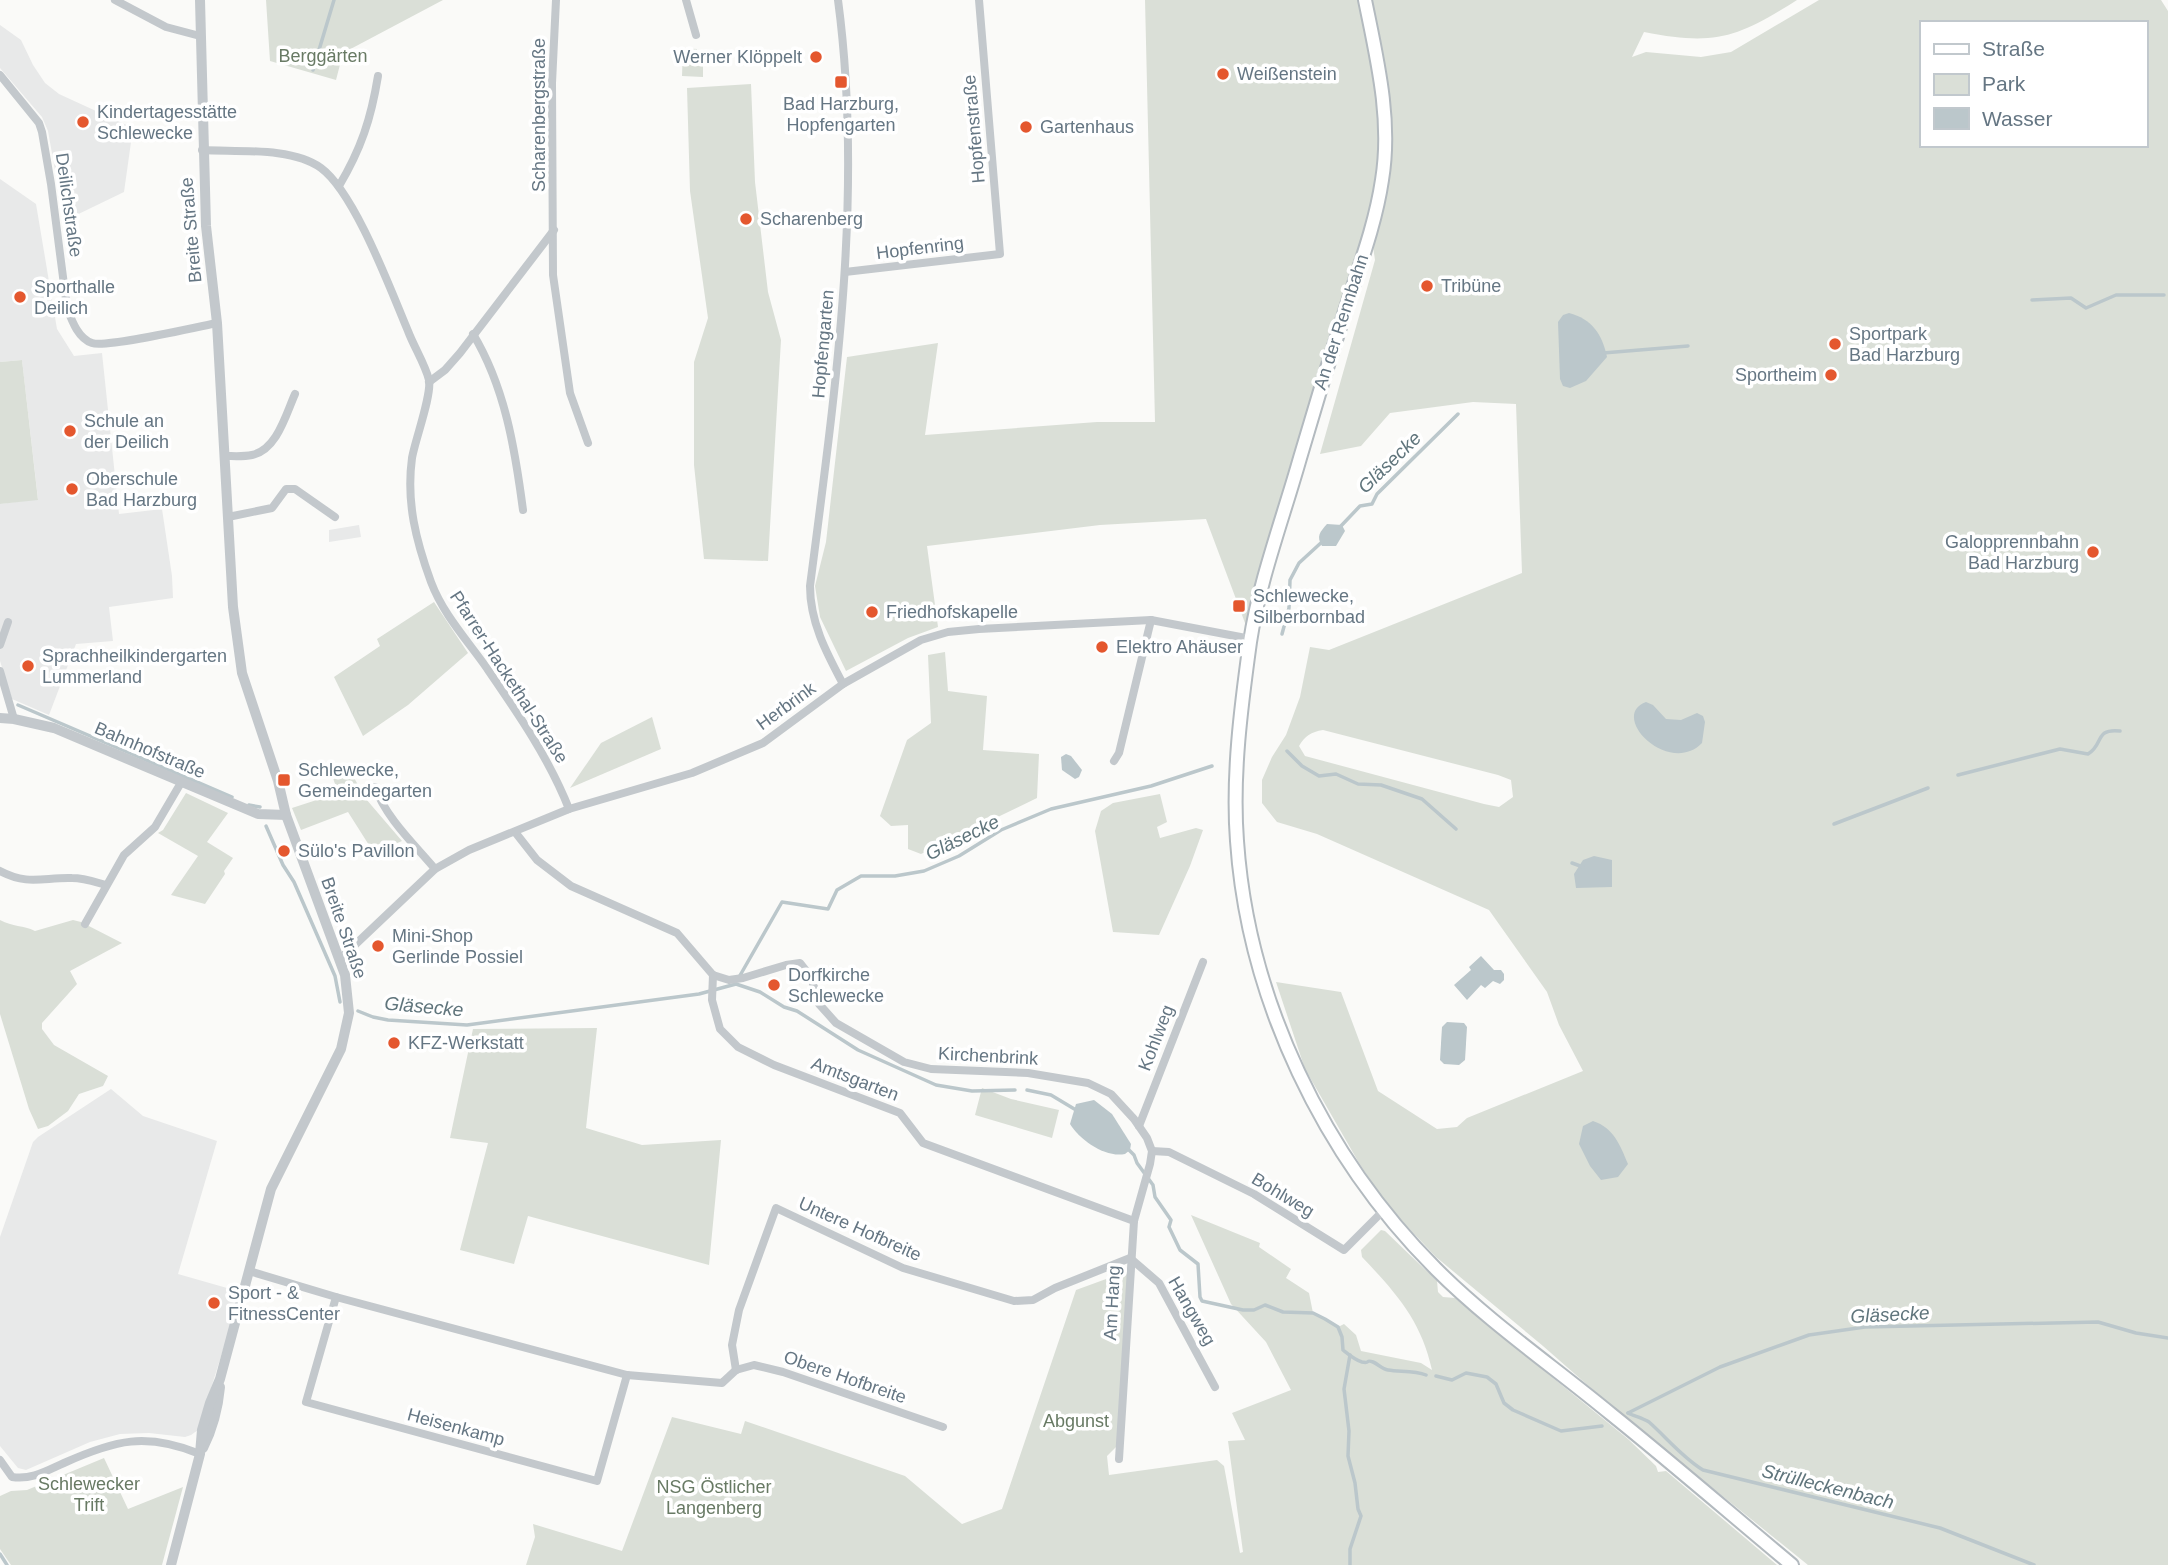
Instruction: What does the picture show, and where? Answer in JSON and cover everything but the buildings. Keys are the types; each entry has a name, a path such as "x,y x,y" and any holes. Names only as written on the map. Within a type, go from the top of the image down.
{"main road":[{"name":"An der Rennbahn","path":"1365,0 1378,62 1385,116 1383,178 1370,231 1311,418 1265,580 1251,639 1243,694 1236,804 1241,882 1265,984 1302,1079 1328,1128 1383,1211 1464,1295 1611,1413 1792,1565"}],"street":[{"path":"114,0 166,27 200,36"},
{"name":"Breite Straße","path":"171,1565 200,1454 211,1433 218,1406 220,1379 271,1189 345,1039 349,1013 347,985 340,959 286,815 278,781 242,673 233,607 217,323 206,226 200,0"},
{"name":"Scharenbergstraße","path":"556,0 552,83 553,275 570,393 588,443"},
{"path":"686,0 696,34"},
{"name":"Hopfengarten","path":"838,0 846,59 845,272 839,360 810,586 811,611 818,635 844,684"},
{"name":"Hopfenstraße","path":"979,0 1000,254"},
{"name":"Deilichstraße","path":"0,75 39,123 51,184 67,308 84,338 91,343 110,343 217,323"},
{"path":"339,186 356,157 371,118 378,76"},
{"path":"202,150 283,153 300,157 322,168 339,186 368,238 429,382 445,370 554,230"},
{"name":"Hopfenring","path":"845,272 1000,254"},
{"path":"473,334 486,355 514,441 523,510"},
{"name":"Pfarrer-Hackethal-Straße","path":"429,382 412,458 410,503 414,531 432,586 445,610 522,720 569,809"},
{"path":"224,456 251,455 265,449 278,432 295,394"},
{"path":"228,517 272,508 286,489 295,489 335,517"},
{"path":"1114,761 1119,753 1151,620"},
{"name":"Herbrink","path":"340,959 435,869 469,850 569,809 692,773 763,743 844,684 921,640 948,632 1151,620 1251,639"},
{"path":"0,645 8,622"},
{"path":"0,671 15,719"},
{"name":"Bahnhofstraße","path":"0,718 54,728 258,814 286,815"},
{"path":"85,924 124,855 155,827 182,781"},
{"path":"375,788 379,799 396,822 435,869"},
{"path":"515,832 537,860 570,886 677,933 713,975"},
{"path":"0,871 13,878 28,881 76,878 106,885"},
{"name":"Kohlweg","path":"1139,1126 1203,962"},
{"name":"Kirchenbrink","path":"713,975 729,980 800,963 811,977 819,1004 836,1023 904,1062 931,1069 1028,1073 1088,1083 1111,1094 1139,1126 1152,1151"},
{"name":"Amtsgarten","path":"713,975 712,1000 720,1029 738,1047 774,1065 900,1113 923,1143 1134,1221"},
{"name":"Bohlweg","path":"1152,1151 1168,1152 1254,1194 1344,1250 1383,1211"},
{"name":"Am Hang","path":"1119,1460 1130,1258 1134,1221 1152,1151"},
{"name":"Untere Hofbreite","path":"736,1370 732,1345 738,1310 776,1208 903,1269 1014,1301 1033,1300 1130,1258"},
{"name":"Hangweg","path":"1130,1258 1159,1283 1215,1387"},
{"path":"249,1271 336,1297 627,1374 722,1383 736,1370"},
{"name":"Heisenkamp","path":"336,1297 306,1402 584,1478 597,1481 627,1374"},
{"name":"Obere Hofbreite","path":"736,1370 754,1365 783,1372 943,1427"},
{"path":"0,1460 12,1477 28,1478 93,1450 121,1442 161,1441 200,1454"}],"shaded area":[{"name":"Kindertagesstätte Schlewecke","path":"0,25 21,40 45,83 59,94 133,128 124,192 64,221 48,131 42,117 0,68"},
{"name":"Schule an der Deilich","path":"0,179 36,204 57,329 74,356 102,353 119,514 162,509 172,576 173,598 109,607 113,641 76,644 49,715 12,699 0,661 0,504 38,499 22,360 0,362"},
{"path":"359,525 361,537 329,542 329,530"},
{"path":"111,1089 143,1116 217,1141 178,1274 241,1292 198,1430 185,1437 149,1433 120,1434 90,1442 26,1470 18,1468 0,1446 0,1237 33,1142"}],"green space":[{"name":"Berggärten","path":"266,0 443,0 343,53 336,80 270,61"},
{"path":"1145,0 1797,0 1758,23 1725,36 1689,38 1644,32 1632,57 1646,52 1701,57 1731,52 1819,0 2161,0 2168,11 2168,1565 1808,1565 1617,1411 1436,1257 1386,1204 1359,1163 1305,1069 1276,982 1341,992 1378,1091 1437,1129 1457,1127 1467,1118 1583,1071 1559,1025 1547,992 1489,910 1317,834 1277,822 1262,803 1262,780 1286,735 1300,697 1310,647 1329,650 1522,573 1516,404 1473,402 1390,413 1361,446 1320,454 1375,260 1371,233 1251,639 1206,519 1100,525 927,546 938,627 908,638 846,671 820,617 815,586 826,542 847,357 938,343 925,435 1097,422 1155,422","holes":["1323,730 1511,780 1513,797 1499,807 1305,756 1299,746 1309,735"]},
{"path":"683,48 697,49 697,62 703,62 703,77 682,76"},
{"path":"751,84 755,182 768,292 781,340 768,561 704,559 694,465 694,362 708,318 690,191 687,88"},
{"path":"22,360 38,500 0,504 0,362"},
{"path":"434,602 468,653 408,705 363,736 334,677 380,646 377,639"},
{"path":"945,652 948,691 987,696 983,750 1039,754 1037,798 921,854 908,849 908,825 891,826 880,816 907,740 931,723 928,655"},
{"path":"652,717 661,749 570,788 601,743"},
{"path":"353,776 366,799 402,841 374,853 348,812 301,830 292,808 338,793 333,778"},
{"path":"186,793 228,813 207,842 233,858 205,904 171,895 198,856 158,833 163,830"},
{"path":"1160,794 1167,822 1157,827 1160,838 1196,828 1203,830 1159,935 1113,932 1095,831 1101,811 1113,803"},
{"path":"0,920 35,931 73,920 122,943 70,971 77,984 42,1023 42,1029 54,1045 108,1076 103,1086 79,1094 68,1111 48,1126 38,1129 29,1109 0,1014"},
{"path":"597,1028 586,1128 642,1145 721,1140 709,1265 528,1216 514,1264 460,1250 488,1143 450,1138 473,1029"},
{"path":"982,1088 1011,1099 1059,1110 1052,1138 975,1115"},
{"path":"1191,1215 1260,1243 1259,1247 1291,1269 1286,1278 1309,1293 1313,1313 1338,1327 1344,1324 1356,1335 1361,1351 1421,1363 1432,1370 1421,1336 1406,1308 1362,1257 1361,1250 1381,1230 1385,1231 1437,1281 1438,1292 1443,1297 1455,1298 1628,1439 1656,1466 1658,1472 1666,1471 1777,1565 526,1565 535,1537 533,1524 622,1551 672,1417 741,1434 745,1421 905,1476 962,1524 1002,1509 1076,1290 1128,1271 1117,1446 1107,1456 1109,1475 1217,1460 1224,1466 1240,1553 1243,1552 1228,1441 1245,1440 1232,1413 1291,1390 1266,1342 1231,1304"},
{"name":"Schlewecker Trift","path":"104,1458 128,1509 183,1487 162,1565 11,1565 0,1549 0,1496 11,1491 27,1490"}],"water":[{"path":"1569,313 1590,323 1602,341 1607,357 1586,381 1570,388 1563,386 1560,379 1558,322 1563,315"},
{"path":"1327,524 1342,525 1345,531 1336,546 1322,546 1320,543 1320,534"},
{"path":"1646,702 1653,705 1666,719 1681,720 1697,713 1703,716 1705,722 1702,743 1689,752 1674,753 1660,749 1647,740 1638,730 1634,719 1636,709"},
{"path":"1066,754 1071,756 1082,770 1075,779 1062,770 1061,757"},
{"path":"1594,856 1612,860 1612,887 1576,888 1574,874 1583,860"},
{"path":"1481,956 1494,970 1501,970 1504,980 1500,984 1493,981 1485,988 1481,985 1467,1000 1454,985 1471,970 1469,967"},
{"path":"1447,1022 1464,1023 1467,1027 1465,1060 1459,1065 1444,1064 1440,1060 1442,1027"},
{"path":"1094,1100 1112,1114 1131,1144 1130,1150 1125,1154 1117,1155 1094,1147 1070,1124 1076,1104"},
{"path":"1593,1121 1611,1133 1622,1150 1628,1164 1618,1177 1601,1180 1579,1144 1583,1126"}],"waterway":[{"path":"313,70 334,0"},
{"name":"Gläsecke","path":"2032,300 2071,298 2086,308 2116,295 2164,295"},
{"name":"Gläsecke","path":"1603,353 1688,346"},
{"name":"Gläsecke","path":"1340,527 1360,506 1372,504 1377,494 1458,414"},
{"name":"Gläsecke","path":"1282,634 1289,608 1290,580 1299,563 1323,541"},
{"name":"Gläsecke","path":"18,705 232,797"},
{"path":"1958,775 2060,749 2088,754 2106,732 2120,731"},
{"path":"1287,751 1302,766 1319,776 1336,774 1358,784 1381,785 1422,799 1456,829"},
{"name":"Gläsecke","path":"738,979 782,902 828,909 837,890 861,876 895,876 924,871 959,856 1001,830 1051,809 1151,786 1212,766"},
{"path":"1834,824 1928,788"},
{"name":"Gläsecke","path":"249,805 260,807"},
{"name":"Gläsecke","path":"266,826 335,976 340,1002"},
{"path":"1572,863 1583,867"},
{"name":"Gläsecke","path":"358,1011 388,1020 467,1025 699,994 736,984 760,992 784,1007 797,1011 858,1050 936,1085 972,1091 1015,1090"},
{"name":"Gläsecke","path":"1027,1090 1051,1095 1076,1110"},
{"name":"Gläsecke","path":"1127,1148 1153,1185 1155,1197 1171,1220 1169,1227 1180,1250 1198,1264 1202,1301 1243,1310 1254,1310 1265,1305 1283,1312 1313,1313 1338,1327 1343,1350 1357,1360 1373,1362 1388,1370 1426,1375"},
{"name":"Gläsecke","path":"1628,1413 1720,1367 1809,1335 1865,1327 2098,1322 2136,1333 2168,1338"},
{"path":"1350,1355 1344,1389 1349,1431 1348,1456 1361,1516 1350,1549 1350,1565"},
{"name":"Gläsecke","path":"1436,1376 1452,1380 1466,1373 1487,1377 1496,1384 1504,1403 1513,1410 1561,1431 1602,1426"},
{"name":"Strülleckenbach","path":"1628,1413 1649,1422 1703,1470 1940,1528 2034,1565"},
{"path":"0,1554 7,1565"}],"place":[{"name":"Werner Klöppelt","path":"816,57"},
{"name":"Weißenstein","path":"1223,74"},
{"name":"Bad Harzburg, Hopfengarten","path":"841,82"},
{"name":"Kindertagesstätte Schlewecke","path":"83,122"},
{"name":"Gartenhaus","path":"1026,127"},
{"name":"Scharenberg","path":"746,219"},
{"name":"Tribüne","path":"1427,286"},
{"name":"Sporthalle Deilich","path":"20,297"},
{"name":"Sportpark Bad Harzburg","path":"1835,344"},
{"name":"Sportheim","path":"1831,375"},
{"name":"Schule an der Deilich","path":"70,431"},
{"name":"Oberschule Bad Harzburg","path":"72,489"},
{"name":"Galopprennbahn Bad Harzburg","path":"2093,552"},
{"name":"Schlewecke, Silberbornbad","path":"1239,606"},
{"name":"Friedhofskapelle","path":"872,612"},
{"name":"Elektro Ahäuser","path":"1102,647"},
{"name":"Sprachheilkindergarten Lummerland","path":"28,666"},
{"name":"Schlewecke, Gemeindegarten","path":"284,780"},
{"name":"Sülo's Pavillon","path":"284,851"},
{"name":"Mini-Shop Gerlinde Possiel","path":"378,946"},
{"name":"Dorfkirche Schlewecke","path":"774,985"},
{"name":"KFZ-Werkstatt","path":"394,1043"},
{"name":"Sport - & FitnessCenter","path":"214,1303"}],"park label":[{"name":"Abgunst","path":"1076,1421"},
{"name":"NSG Östlicher Langenberg","path":"714,1497"}]}
